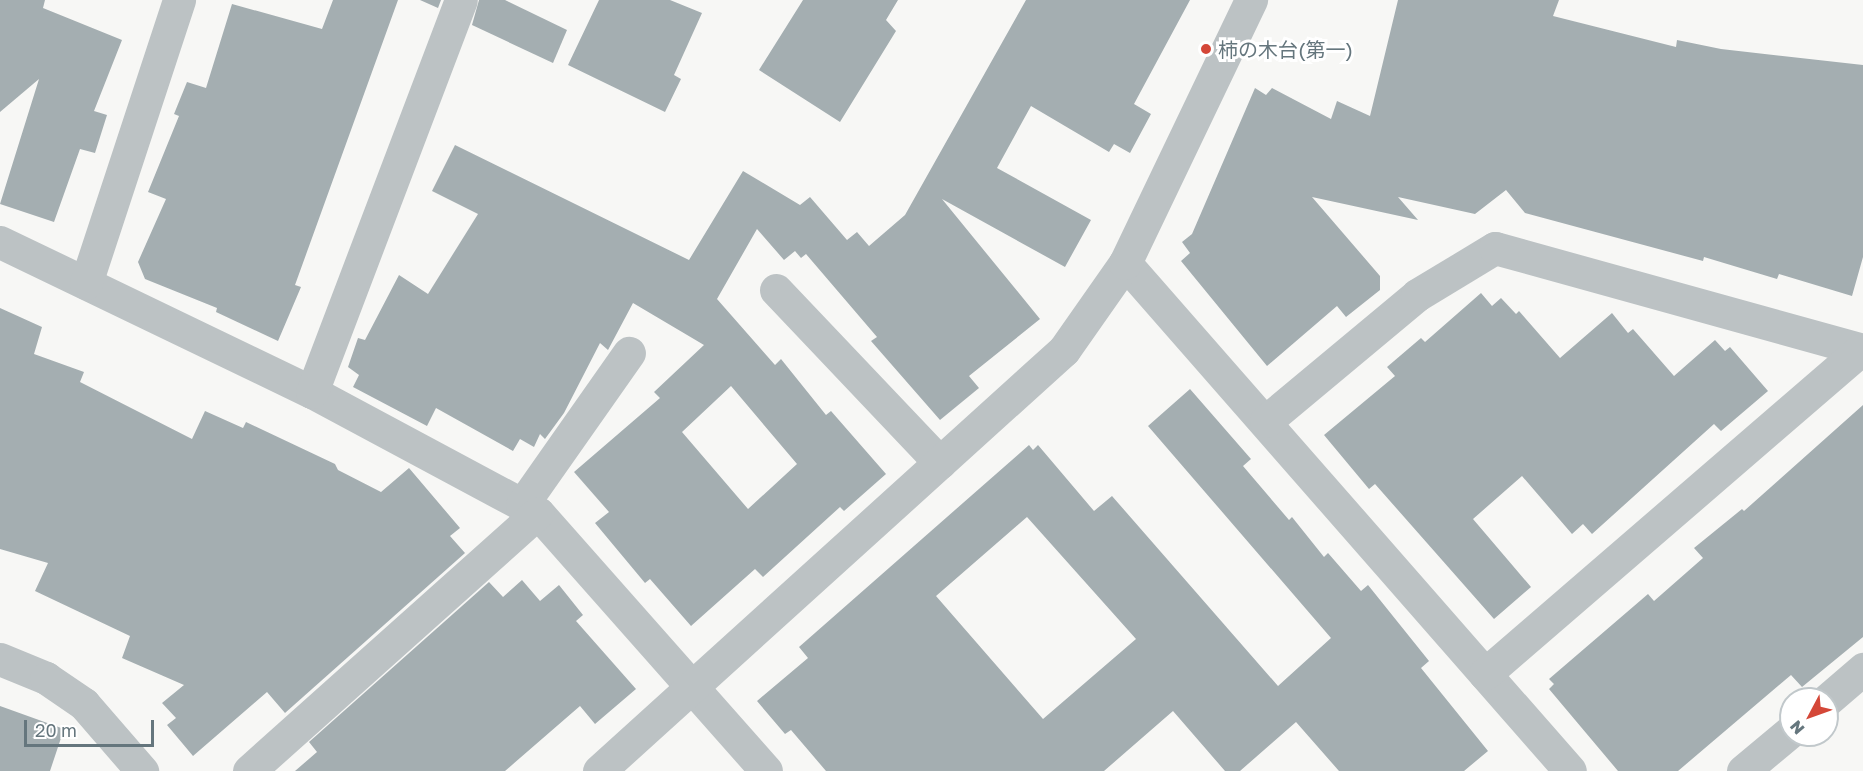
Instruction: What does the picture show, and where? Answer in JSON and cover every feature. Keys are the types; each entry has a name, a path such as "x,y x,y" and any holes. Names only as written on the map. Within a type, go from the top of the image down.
{"street":[{"path":"86,283 179,0"},
{"path":"312,392 461,0"},
{"path":"599,771 693,689 1064,350 1125,263 1251,0"},
{"path":"0,242 312,392 530,509 766,771"},
{"path":"1266,421 1418,295 1495,248 1862,350"},
{"path":"1125,263 1266,421 1570,771"},
{"path":"776,290 940,463"},
{"path":"1485,674 1862,350"},
{"path":"249,771 530,509 629,353"},
{"path":"0,659 46,678 84,704 142,771"},
{"path":"1839,690 1863,669"},
{"path":"1743,771 1779,741"}],"building":[{"path":"0,0 45,0 43,8 122,40 94,111 107,115 95,153 80,149 54,222 0,204 39,79 0,112"},
{"path":"333,0 398,0 295,285 301,287 278,341 216,312 217,308 145,279 138,262 166,199 148,192 179,116 174,114 187,82 206,88 232,4 322,29"},
{"path":"420,0 441,0 438,8"},
{"path":"479,0 505,0 567,30 553,63 472,25"},
{"path":"599,0 670,0 702,13 674,75 681,79 665,112 568,65"},
{"path":"803,0 898,0 886,20 896,31 840,122 759,70"},
{"path":"1026,0 1190,0 1134,104 1151,114 1130,153 1114,144 1109,152 1031,106 997,168 1091,220 1065,267 942,199 1040,319 969,376 979,388 940,420 871,341 877,337 806,254 801,258 795,251 784,260 757,229 717,299 775,365 781,359 826,415 831,411 886,474 844,511 840,507 763,577 755,569 691,626 650,579 645,583 595,523 609,512 574,472 660,398 654,392 704,345 633,303 608,350 600,343 564,413 545,439 540,434 534,447 520,439 513,451 436,408 427,426 353,387 359,375 348,367 358,338 365,340 399,275 428,294 478,214 432,191 455,145 689,260 743,171 800,205 810,197 847,240 857,232 869,246 905,215","holes":["731,386 797,464 748,509 682,432"]},
{"path":"1398,0 1559,0 1553,16 1676,47 1677,40 1721,49 1863,65 1863,257 1852,296 1779,274 1777,279 1704,257 1703,261 1525,213 1506,190 1475,214 1398,197 1418,220 1312,197 1380,276 1380,290 1346,317 1337,306 1267,366 1181,261 1190,253 1182,242 1192,234 1255,88 1266,95 1272,88 1331,119 1337,101 1370,116"},
{"path":"1481,293 1492,306 1501,298 1516,314 1519,311 1560,358 1612,313 1628,333 1633,329 1674,376 1715,340 1725,351 1730,347 1768,391 1721,431 1714,424 1592,534 1583,524 1572,534 1522,476 1473,519 1531,587 1494,619 1375,484 1369,489 1324,435 1395,376 1387,367 1421,338 1425,342"},
{"path":"0,308 42,327 34,354 84,372 80,382 192,439 205,411 243,428 246,422 335,464 338,470 381,492 409,468 460,528 450,536 465,553 285,713 267,692 193,756 167,725 176,718 162,703 184,685 122,658 130,636 35,591 48,563 0,549"},
{"path":"1190,389 1251,459 1243,466 1289,520 1292,517 1324,557 1328,553 1361,591 1368,585 1429,661 1421,668 1488,751 1464,771 1339,771 1296,722 1240,771 1225,771 1173,711 1104,771 826,771 791,730 785,734 757,701 808,658 799,647 1029,445 1033,450 1038,445 1094,511 1112,496 1278,686 1331,638 1148,426","holes":["1027,517 1136,639 1043,719 936,596"]},
{"path":"1863,405 1863,637 1802,687 1791,675 1678,771 1618,771 1549,689 1554,684 1549,679 1648,594 1654,601 1703,558 1694,548 1742,509 1744,511"},
{"path":"522,580 540,601 559,585 583,615 576,621 636,689 595,724 580,706 505,771 295,771 317,752 309,742 489,582 503,597"},
{"path":"0,706 64,729 50,771 0,771"}],"place":[{"name":"柿の木台(第一)","path":"1206,49"}]}
